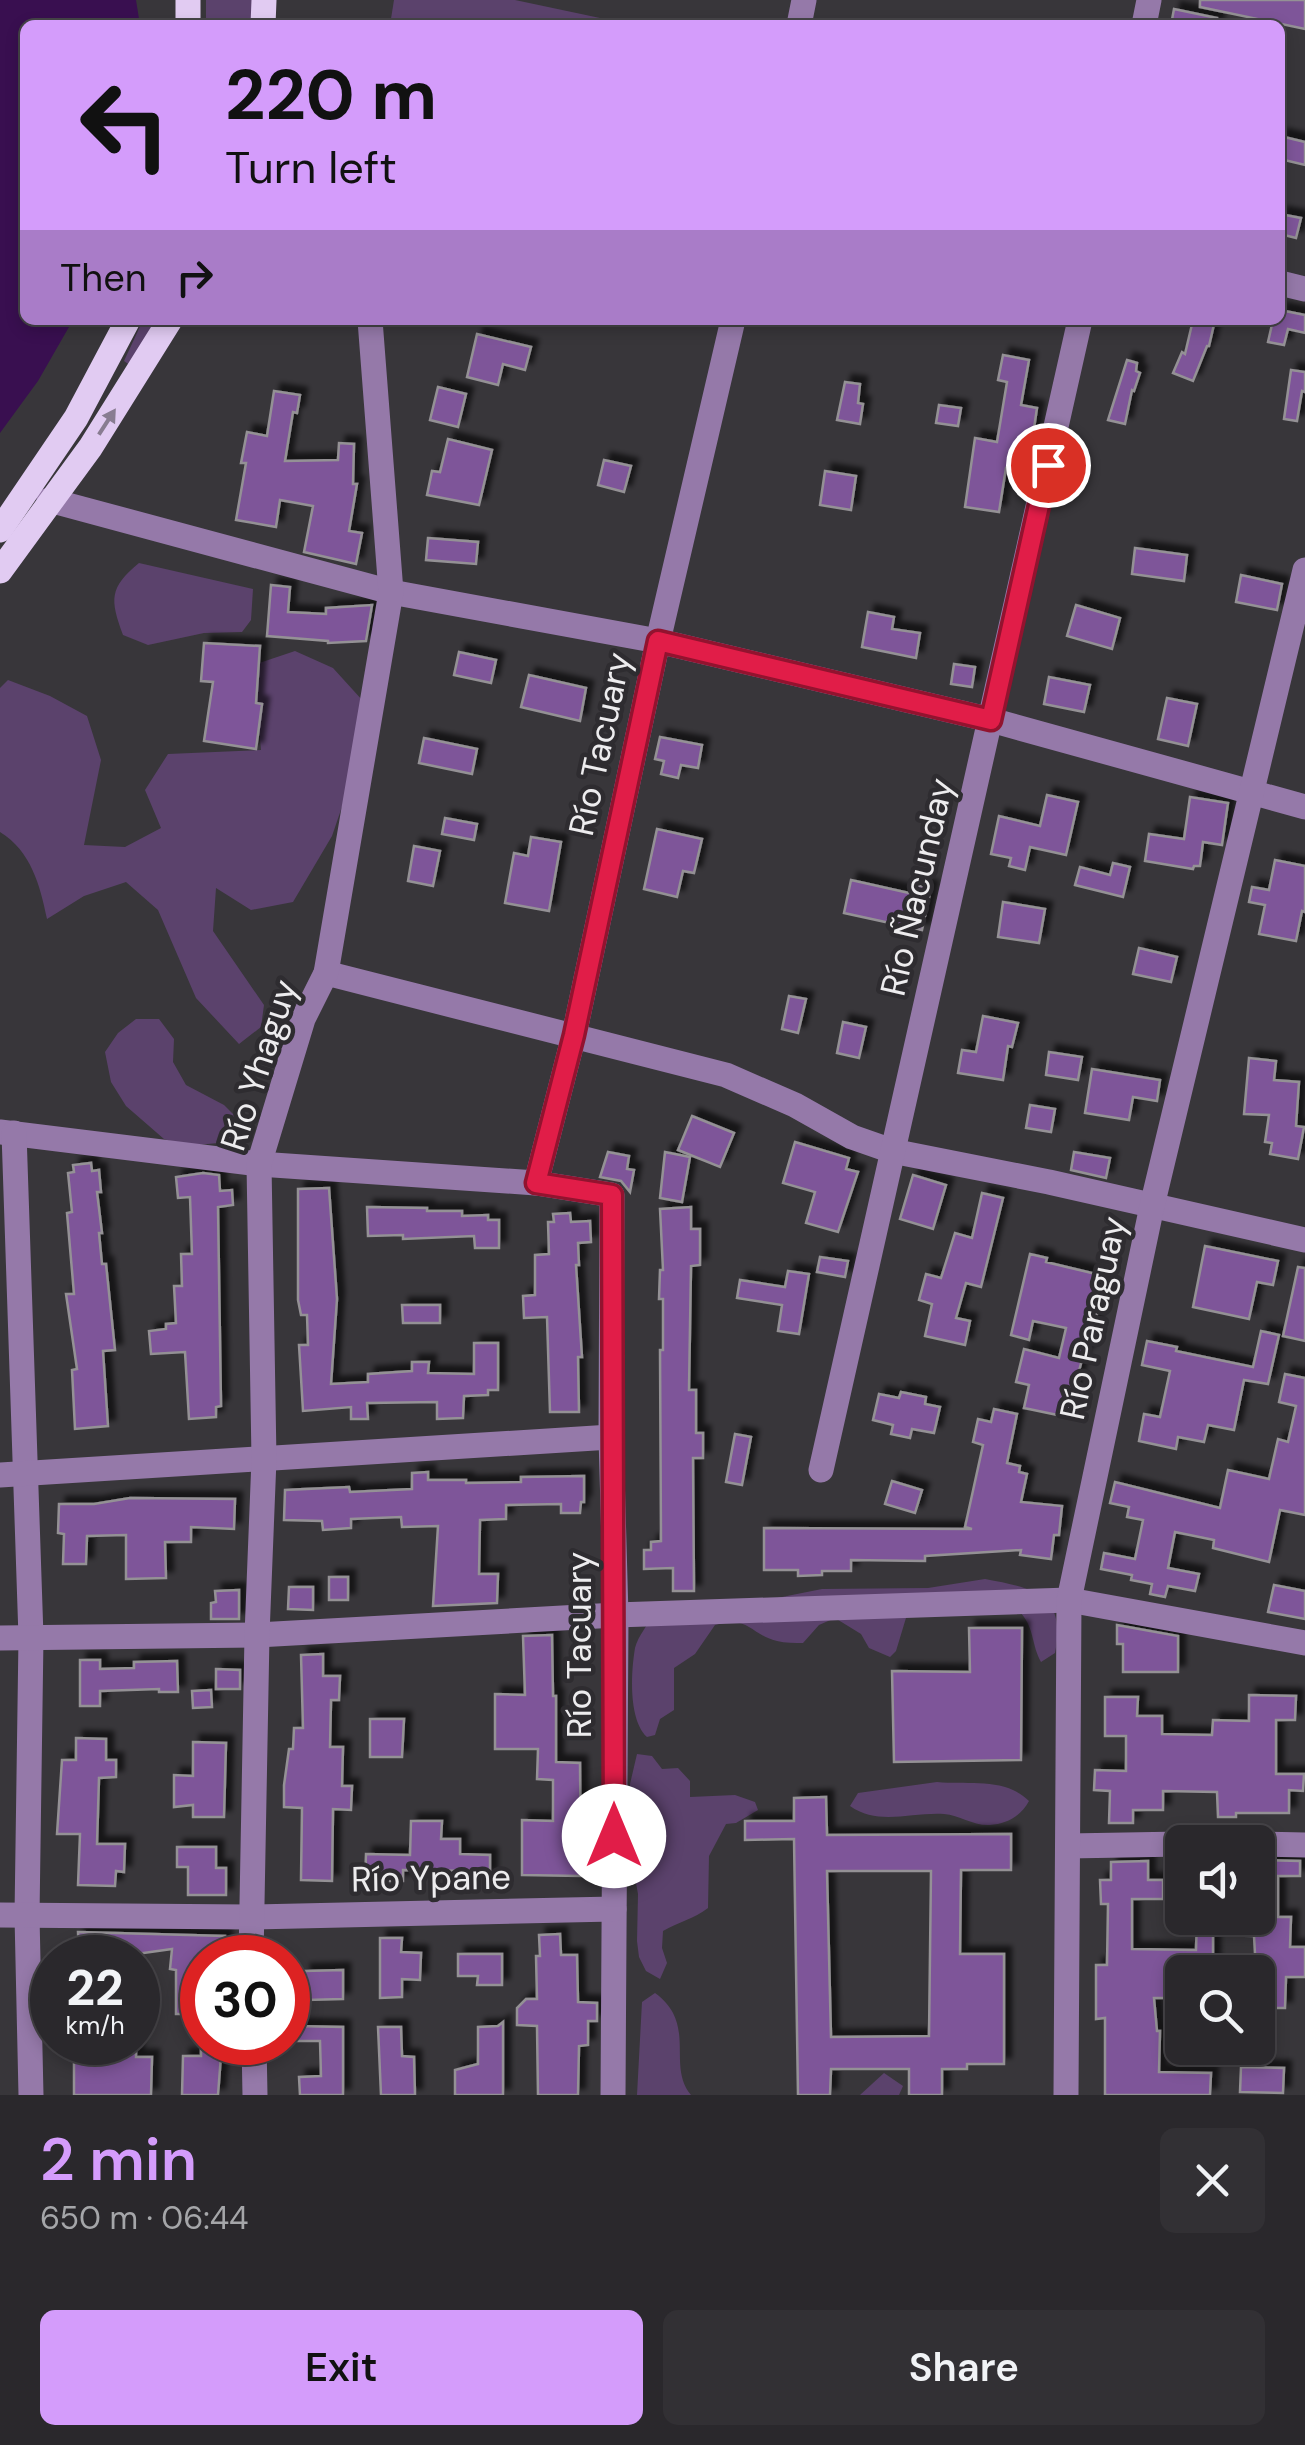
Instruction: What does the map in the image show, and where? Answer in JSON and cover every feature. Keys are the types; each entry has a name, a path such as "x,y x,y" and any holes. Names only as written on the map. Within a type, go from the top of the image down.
{"main road":[{"path":"0,530 76,418 125,325"},
{"path":"0,570 90,448 167,325"}],"street":[{"name":"Río Yhaguy","path":"250,1935 264,1460 259,1164 303,1019 326,973 390,592 370,325"},
{"name":"Río Tacuary","path":"613,2095 616,1615 611,1436 612,1195 536,1183 574,1035 658,641 733,325"},
{"name":"Río Ñacunday","path":"821,1470 1079,325"},
{"path":"48,500 390,592 658,641 991,720 1305,807"},
{"name":"Río Paraguay","path":"1066,2095 1069,1600 1152,1206 1305,570"},
{"path":"326,973 726,1075 794,1105 852,1137 892,1151 1305,1240"},
{"path":"31,2095 27,1472 7,1133 259,1164 536,1183"},
{"path":"0,1475 611,1436"},
{"path":"0,1638 257,1635 616,1615 1069,1600 1305,1643"},
{"path":"1068,1846 1165,1844"},
{"path":"1275,1844 1305,1845"},
{"name":"Río Ypane","path":"0,1915 250,1917 614,1910"},
{"path":"254,2065 255,2095"}],"shaded area":[{"path":"0,0 136,0 139,20 20,20 20,325 70,325 38,381 0,433"},
{"path":"206,0 254,0 253,20 206,20"},
{"path":"394,0 515,0 609,20 391,20"},
{"path":"141,325 152,325 131,366 124,361"},
{"path":"139,563 253,589 251,620 242,632 204,633 148,645 123,635 115,595 122,580"},
{"path":"295,651 333,668 363,701 346,795 332,836 293,902 251,910 216,888 213,931 264,1005 261,1027 239,1044 196,998 158,910 126,882 84,896 47,919 27,859 0,832 0,688 8,680 87,716 101,760 84,845 125,847 161,828 145,790 168,754 261,750 253,665"},
{"path":"136,1019 159,1019 174,1039 173,1062 186,1085 224,1105 243,1124 229,1142 186,1146 164,1139 126,1106 111,1082 105,1052 118,1033"},
{"path":"985,1579 1031,1591 1051,1606 1056,1617 1055,1653 1041,1662 1021,1613 909,1608 896,1651 890,1657 869,1648 861,1634 835,1618 819,1625 803,1643 777,1641 736,1622 715,1625 695,1654 674,1668 674,1710 660,1719 655,1735 647,1737 641,1729 632,1682 635,1648 655,1612 767,1600 822,1589 928,1588"},
{"path":"637,1754 652,1756 662,1769 678,1768 690,1781 690,1797 735,1795 755,1802 758,1810 736,1823 726,1824 709,1856 708,1908 663,1931 662,1948 667,1963 660,1979 646,1971 637,1941 638,1894 632,1861 630,1784"},
{"path":"937,1782 998,1785 1029,1801 1013,1818 990,1825 944,1814 872,1815 850,1806 858,1793"},
{"path":"655,1993 675,2018 681,2071 691,2095 637,2095 642,2002"},
{"path":"884,2073 903,2086 899,2095 860,2095"}],"building":[{"path":"1200,0 1305,0 1305,29 1285,25 1285,20 1262,20 1200,7"},
{"path":"1174,9 1217,18 1217,20 1172,20"},
{"path":"1285,137 1305,142 1305,165 1285,160"},
{"path":"1285,215 1301,218 1296,238 1285,235"},
{"path":"1285,311 1305,315 1305,333 1288,329 1284,345 1268,342 1272,325 1285,325"},
{"path":"1192,325 1214,325 1193,381 1173,373 1182,352 1185,354"},
{"path":"477,334 531,347 525,370 503,364 498,385 467,377"},
{"path":"1003,355 1029,360 1021,405 1037,408 1032,442 1018,440 1014,469 1006,468 999,512 965,507 975,438 997,442 1007,382 998,380"},
{"path":"1127,360 1137,363 1136,371 1140,373 1125,424 1108,420"},
{"path":"1291,370 1305,372 1305,392 1302,391 1297,421 1284,419"},
{"path":"845,382 860,384 860,424 837,420"},
{"path":"438,387 466,394 458,427 430,420"},
{"path":"274,391 300,395 297,413 293,412 285,461 338,460 339,443 354,444 353,484 357,484 349,531 362,533 356,564 304,552 313,506 280,500 276,527 236,520 247,432 267,436"},
{"path":"939,405 961,408 958,426 936,423"},
{"path":"448,439 492,450 479,505 427,495 432,471 440,472"},
{"path":"604,460 631,466 624,492 598,485"},
{"path":"825,471 856,476 851,510 820,505"},
{"path":"428,538 478,542 476,564 426,560"},
{"path":"1135,548 1187,555 1184,581 1132,574"},
{"path":"1241,575 1282,584 1277,610 1236,602"},
{"path":"271,585 290,587 288,612 326,614 326,608 372,605 366,641 328,643 267,636"},
{"path":"1076,605 1120,618 1112,649 1067,636"},
{"path":"868,612 894,617 892,629 920,633 916,658 862,647"},
{"path":"204,643 260,646 256,703 262,704 256,749 204,741 213,682 201,681"},
{"path":"459,652 496,660 491,683 454,675"},
{"path":"954,664 975,667 972,687 951,684"},
{"path":"529,675 586,688 580,721 521,707"},
{"path":"1049,677 1090,685 1084,712 1044,704"},
{"path":"1167,698 1197,704 1188,746 1158,739"},
{"path":"660,737 702,745 698,768 681,765 678,778 661,774 664,761 655,759"},
{"path":"424,738 477,749 472,774 419,763"},
{"path":"1047,795 1078,802 1066,855 1030,847 1025,870 1009,866 1011,858 991,854 999,816 1040,826"},
{"path":"1190,797 1228,803 1222,845 1203,842 1200,866 1193,869 1145,861 1149,834 1184,839"},
{"path":"445,818 477,824 474,840 442,834"},
{"path":"657,829 702,839 694,873 683,871 677,897 644,889"},
{"path":"531,837 561,842 549,911 505,903 514,853 528,856"},
{"path":"414,846 440,851 433,886 408,881"},
{"path":"1275,860 1305,866 1305,912 1302,911 1296,941 1259,934 1265,905 1249,902 1252,887 1269,890"},
{"path":"1113,863 1130,867 1123,897 1075,885 1080,867 1110,875"},
{"path":"851,880 909,893 911,884 931,888 922,930 844,913"},
{"path":"1003,902 1045,909 1039,943 998,937"},
{"path":"1139,948 1177,957 1171,982 1133,974"},
{"path":"789,996 806,999 798,1033 782,1029"},
{"path":"983,1016 1018,1023 1012,1047 1008,1046 1003,1080 958,1073 962,1050 976,1052"},
{"path":"843,1022 866,1027 859,1058 837,1053"},
{"path":"1049,1052 1082,1057 1078,1080 1046,1075"},
{"path":"1249,1058 1276,1061 1274,1080 1299,1082 1296,1126 1304,1127 1298,1159 1270,1154 1272,1143 1265,1142 1269,1115 1244,1114"},
{"path":"1092,1069 1160,1080 1157,1101 1133,1097 1129,1120 1085,1113"},
{"path":"1030,1105 1055,1109 1051,1132 1026,1128"},
{"path":"692,1116 734,1133 720,1167 678,1150"},
{"path":"795,1142 849,1158 846,1169 858,1172 838,1232 806,1223 815,1192 783,1183"},
{"path":"608,1152 629,1156 627,1169 634,1170 630,1192 621,1181 600,1177"},
{"path":"665,1152 690,1157 682,1202 660,1198"},
{"path":"1074,1152 1110,1158 1106,1178 1071,1170"},
{"path":"91,1163 92,1171 99,1170 99,1233 115,1350 103,1351 108,1426 75,1429 72,1370 77,1369 66,1294 74,1294 68,1173 74,1172 73,1165"},
{"path":"219,1175 220,1191 232,1190 233,1205 218,1207 221,1406 216,1407 216,1417 189,1419 185,1352 151,1354 149,1331 176,1323 174,1286 182,1286 181,1254 192,1254 190,1197 178,1198 176,1177"},
{"path":"913,1175 946,1185 933,1229 900,1219"},
{"path":"329,1188 337,1299 331,1384 368,1382 368,1374 412,1371 412,1362 429,1362 428,1373 474,1374 474,1343 498,1343 498,1390 488,1390 488,1395 464,1396 463,1418 437,1419 437,1402 367,1403 368,1419 351,1419 351,1407 303,1411 299,1345 308,1345 307,1315 301,1315 298,1300 298,1189"},
{"path":"982,1193 1003,1198 981,1287 966,1283 956,1318 970,1321 965,1345 925,1336 932,1304 919,1300 926,1274 941,1278 955,1233 972,1238"},
{"path":"367,1207 488,1215 488,1220 499,1220 499,1248 475,1248 474,1236 368,1236"},
{"path":"691,1207 691,1229 700,1229 700,1265 691,1266 689,1390 696,1390 696,1433 703,1433 703,1458 693,1458 694,1591 673,1591 673,1568 644,1569 644,1550 651,1550 651,1542 661,1541 660,1209"},
{"path":"570,1213 571,1222 590,1221 591,1242 578,1243 576,1265 582,1357 578,1357 579,1412 550,1412 547,1317 524,1318 523,1296 535,1295 535,1255 549,1254 548,1222 554,1222 553,1214"},
{"path":"1205,1246 1278,1261 1273,1285 1257,1282 1249,1319 1193,1307"},
{"path":"1030,1254 1047,1258 1046,1262 1100,1275 1091,1312 1097,1314 1088,1353 1084,1352 1067,1417 1024,1408 1029,1385 1016,1382 1024,1349 1059,1358 1066,1328 1033,1321 1029,1340 1011,1335"},
{"path":"820,1257 848,1261 845,1277 817,1272"},
{"path":"1298,1267 1305,1268 1305,1341 1283,1336"},
{"path":"788,1271 809,1274 799,1334 778,1331 782,1305 737,1298 740,1280 785,1287"},
{"path":"402,1305 440,1305 440,1323 403,1323"},
{"path":"1261,1331 1279,1335 1268,1384 1244,1380 1234,1430 1208,1425 1204,1442 1178,1437 1176,1449 1139,1441 1144,1414 1160,1417 1170,1371 1142,1365 1147,1341 1253,1367"},
{"path":"1285,1374 1305,1378 1305,1515 1280,1510 1269,1562 1213,1548 1214,1540 1175,1532 1168,1568 1199,1574 1195,1591 1168,1586 1165,1597 1150,1594 1152,1584 1101,1569 1104,1553 1135,1559 1143,1520 1127,1517 1129,1507 1110,1503 1115,1482 1220,1508 1228,1470 1269,1479 1278,1439 1288,1442 1296,1406 1279,1402"},
{"path":"901,1392 926,1397 925,1404 940,1407 934,1433 912,1429 910,1438 891,1434 893,1425 873,1420 879,1394 899,1398"},
{"path":"994,1409 1017,1414 1007,1463 1020,1466 1019,1472 1027,1474 1021,1502 1062,1506 1051,1559 1020,1555 1021,1550 925,1556 925,1561 851,1560 851,1571 822,1571 822,1575 798,1576 798,1570 764,1570 764,1528 972,1529 965,1527 983,1445 973,1442 978,1419 991,1422"},
{"path":"735,1434 751,1437 742,1485 726,1482"},
{"path":"428,1472 428,1480 466,1483 584,1476 584,1502 580,1513 561,1513 561,1504 506,1505 506,1519 480,1520 479,1574 498,1574 497,1603 433,1606 438,1526 402,1527 401,1517 351,1519 351,1528 323,1530 322,1521 284,1520 285,1490 412,1489 412,1473"},
{"path":"892,1481 922,1490 915,1513 885,1504"},
{"path":"130,1498 235,1499 234,1529 191,1527 191,1542 165,1542 166,1578 126,1579 126,1535 87,1536 86,1564 63,1564 59,1504"},
{"path":"329,1577 348,1577 348,1600 329,1600"},
{"path":"1274,1585 1305,1591 1305,1619 1268,1612"},
{"path":"289,1587 313,1587 313,1610 288,1609"},
{"path":"239,1590 239,1619 211,1619 215,1591"},
{"path":"1117,1625 1178,1636 1178,1672 1123,1672 1123,1644 1117,1644"},
{"path":"969,1628 1022,1628 1021,1760 894,1762 892,1671 970,1672"},
{"path":"552,1635 556,1762 580,1763 581,1876 522,1875 522,1820 553,1821 553,1780 537,1779 538,1749 495,1749 495,1694 525,1695 523,1636"},
{"path":"323,1654 323,1676 340,1676 339,1700 331,1700 330,1747 343,1747 342,1786 352,1786 351,1810 333,1809 332,1881 301,1880 302,1808 284,1807 294,1728 303,1728 301,1655"},
{"path":"80,1660 100,1660 100,1669 134,1668 134,1662 177,1661 178,1692 100,1691 100,1706 80,1706"},
{"path":"216,1669 240,1670 240,1689 216,1689"},
{"path":"211,1690 212,1707 193,1708 192,1691"},
{"path":"1249,1695 1296,1696 1295,1720 1276,1720 1276,1774 1304,1774 1303,1791 1289,1790 1289,1813 1218,1817 1217,1792 1163,1791 1163,1810 1133,1810 1133,1823 1109,1823 1110,1791 1094,1790 1095,1770 1126,1771 1126,1736 1105,1736 1105,1697 1138,1697 1137,1716 1162,1716 1162,1734 1212,1735 1213,1720 1249,1721"},
{"path":"370,1719 404,1719 402,1757 370,1757"},
{"path":"76,1738 106,1739 106,1760 116,1760 116,1777 99,1778 97,1844 125,1844 124,1872 116,1871 115,1886 78,1885 80,1834 57,1834 62,1760 76,1760"},
{"path":"193,1742 226,1743 224,1817 193,1817 193,1805 174,1807 174,1775 193,1776"},
{"path":"826,1797 827,1835 1011,1834 1011,1870 961,1870 960,1954 1004,1954 1004,2064 942,2069 942,2095 909,2095 909,2069 831,2069 830,2095 798,2095 794,1839 745,1840 745,1821 794,1821 794,1798","holes":["827,1871 931,1871 929,2036 831,2037"]},
{"path":"411,1821 442,1821 441,1839 460,1839 460,1854 490,1855 490,1876 473,1876 473,1871 403,1870 403,1881 365,1881 366,1854 410,1855"},
{"path":"177,1847 216,1847 216,1868 226,1868 226,1895 188,1895 188,1867 177,1867"},
{"path":"1275,1860 1300,1861 1300,1876 1278,1876 1278,1917 1291,1917 1290,1947 1305,1947 1305,1977 1286,1977 1285,2008 1275,2008 1275,1955 1255,1955 1254,1936 1213,1935 1275,1935"},
{"path":"1148,1861 1148,1880 1163,1880 1163,1899 1132,1899 1132,1949 1196,1950 1196,1935 1213,1935 1213,1955 1165,1955 1165,1998 1154,1998 1160,2031 1159,2072 1211,2073 1210,2095 1105,2095 1105,2018 1096,2019 1096,1965 1107,1965 1108,1904 1101,1904 1100,1880 1111,1880 1111,1862"},
{"path":"78,1932 188,1935 180,1935 180,2014 176,2014 176,1970 170,1969 172,1949 160,1951 160,1935"},
{"path":"560,1934 561,1955 577,1955 578,2002 597,2003 597,2021 588,2021 588,2045 579,2046 578,2095 538,2095 537,2026 517,2025 517,2008 526,1999 537,1999 539,1935"},
{"path":"380,1938 402,1938 401,1952 421,1953 420,1980 402,1979 402,1997 380,1998"},
{"path":"458,1954 502,1954 502,1985 477,1985 478,1976 458,1976"},
{"path":"343,1970 343,1999 310,2000 310,1971"},
{"path":"503,2022 503,2095 455,2095 455,2070 478,2064 478,2027"},
{"path":"310,2026 343,2027 343,2095 300,2095 299,2077 321,2076 320,2041 310,2041"},
{"path":"378,2027 401,2027 402,2056 414,2057 415,2095 381,2095"},
{"path":"74,2065 152,2065 151,2095 74,2095"},
{"path":"183,2065 220,2065 218,2095 182,2095"},
{"path":"1241,2067 1284,2068 1283,2093 1240,2092"}],"route":[{"path":"614,1836 612,1195 536,1183 574,1035 658,641 991,720 1048,465"}]}
